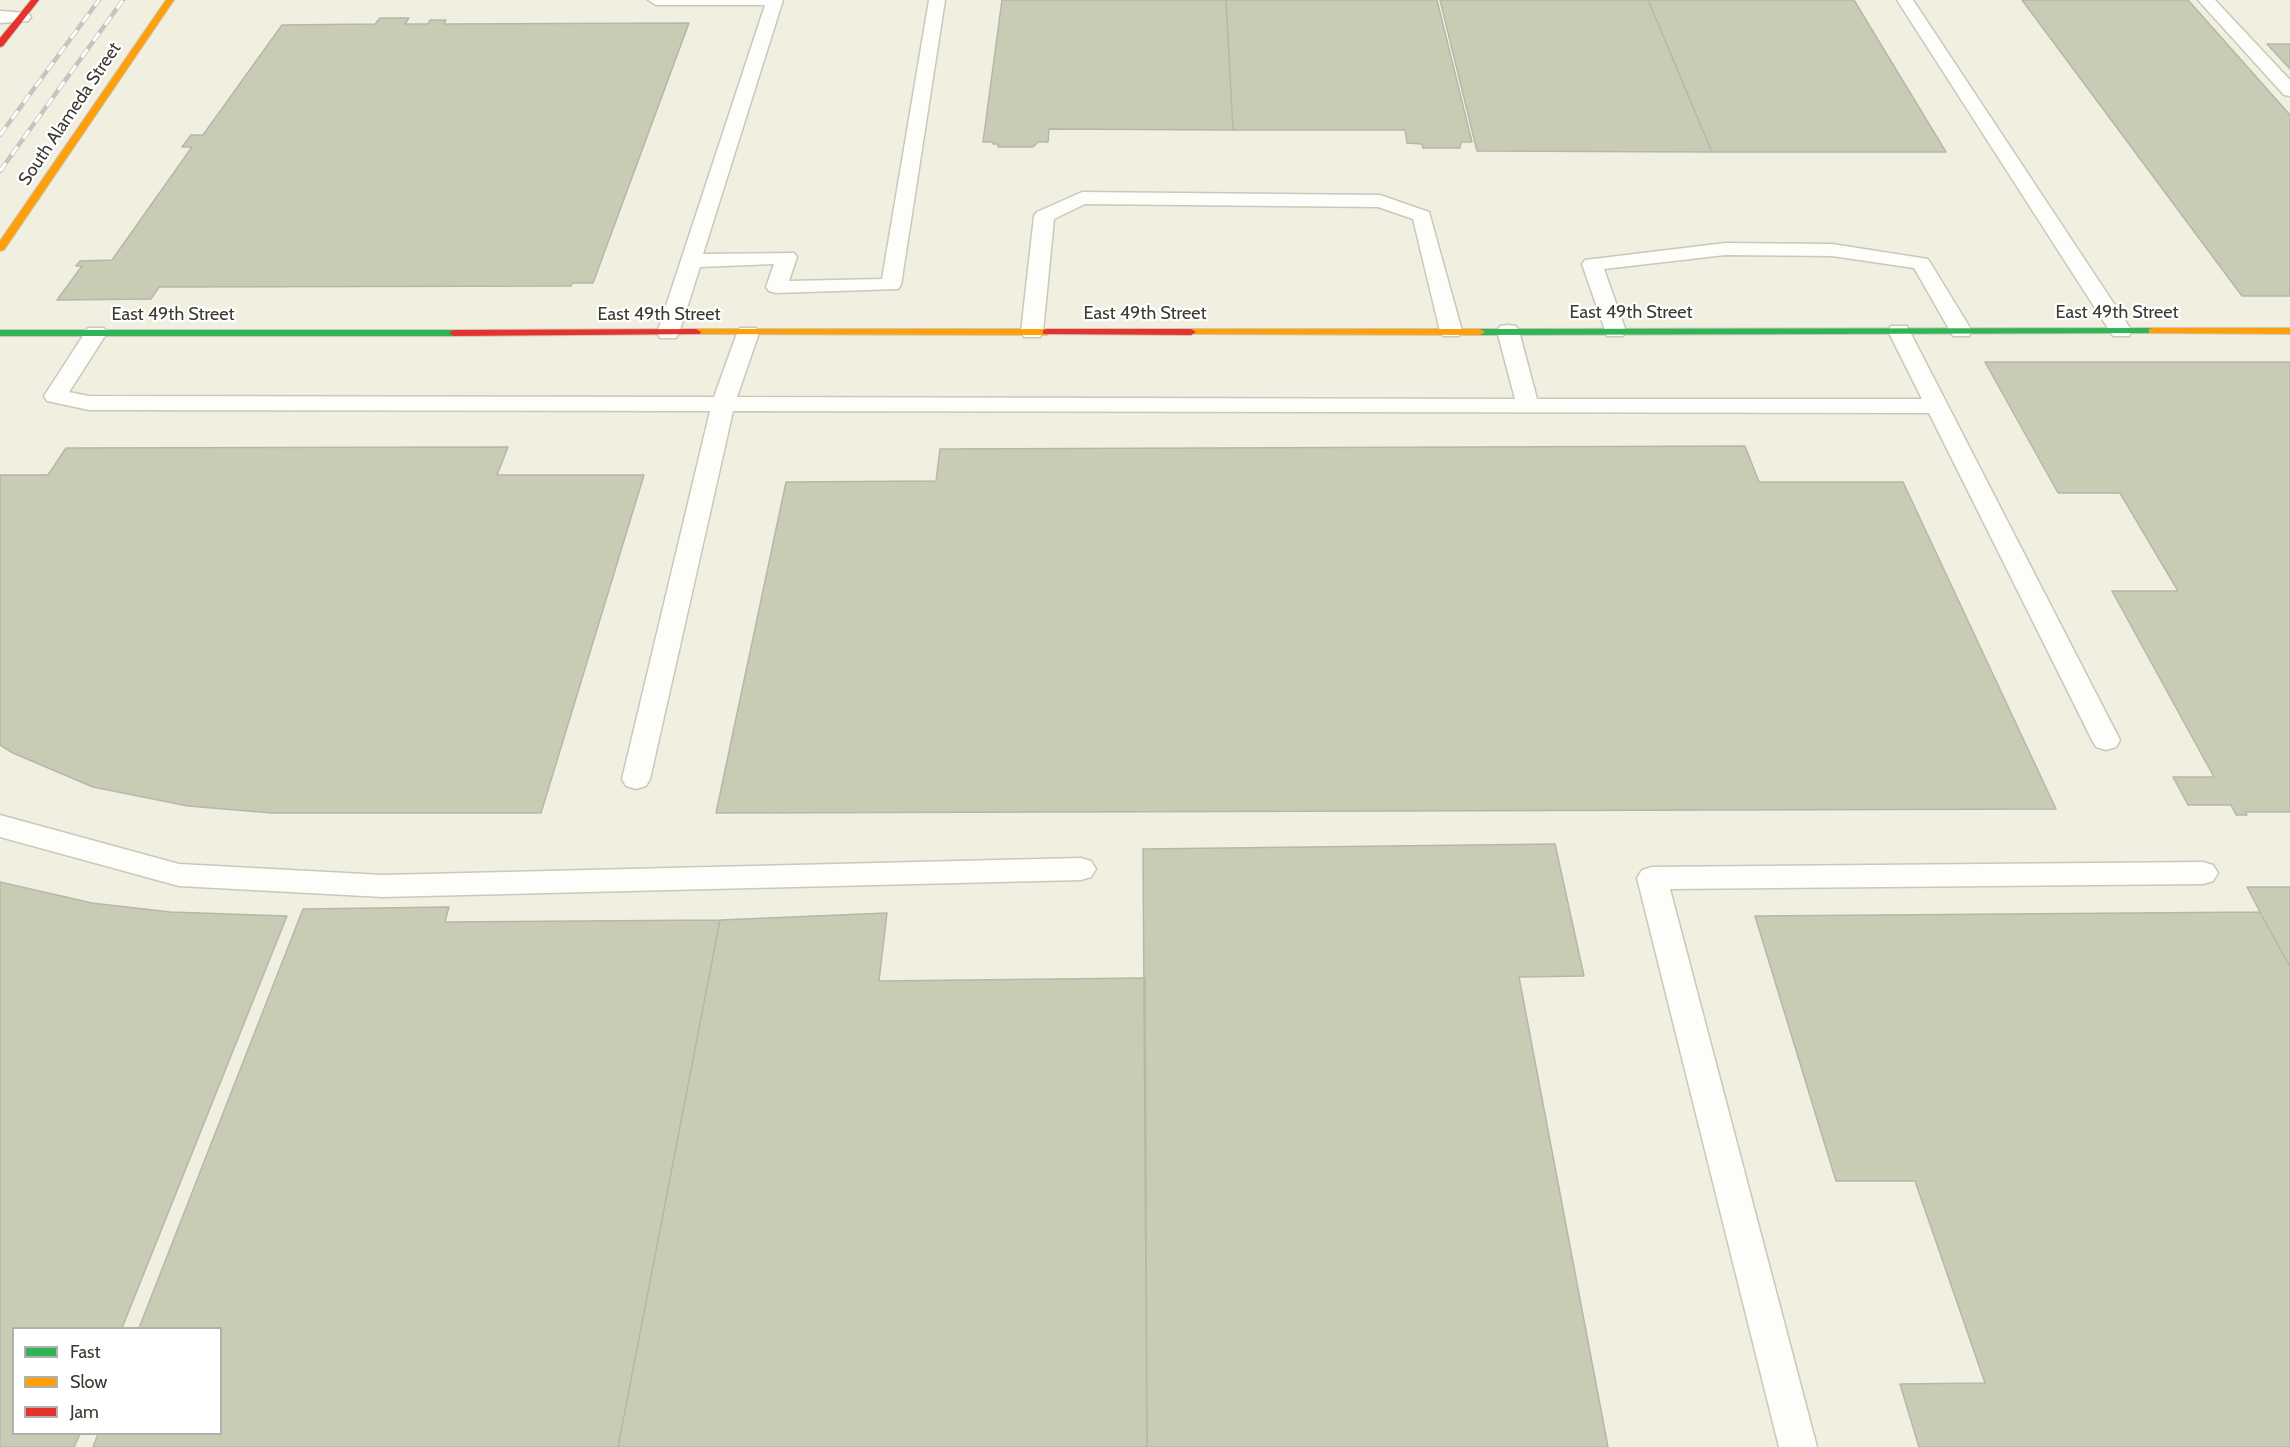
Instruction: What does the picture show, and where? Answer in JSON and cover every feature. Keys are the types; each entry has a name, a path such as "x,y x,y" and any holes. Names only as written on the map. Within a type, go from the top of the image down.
{"street":[{"path":"0,44 35,0"},
{"name":"South Alameda Street","path":"0,248 170,0"},
{"path":"0,17 21,16"},
{"name":"East 49th Street","path":"0,333 2290,331"}],"lane":[{"path":"656,0 775,0 668,333"},
{"path":"691,261 787,258 776,287 891,285 938,0"},
{"path":"1905,0 2121,331"},
{"path":"2205,0 2290,91"},
{"path":"1032,332 1044,216 1082,198 1380,201 1422,216 1451,332"},
{"path":"1615,332 1592,264 1725,249 1832,250 1921,263 1961,331"},
{"path":"1899,331 2106,740"},
{"path":"1508,332 1528,405"},
{"path":"96,333 55,396 89,403 1937,406"},
{"path":"636,779 723,404 748,333"},
{"path":"0,826 179,875 383,886 1081,869"},
{"path":"1798,1447 1652,878 2203,873"}],"building":[{"path":"1002,0 1226,0 1233,130 1049,129 1048,142 1038,142 1033,147 998,147 998,144 993,144 993,142 983,142"},
{"path":"1226,0 1437,0 1472,142 1461,142 1460,148 1423,148 1422,144 1407,143 1405,130 1233,130"},
{"path":"1440,0 1648,0 1712,152 1477,151"},
{"path":"1648,0 1854,0 1946,152 1712,152"},
{"path":"2022,0 2188,0 2290,115 2290,296 2242,296"},
{"path":"380,18 409,18 405,24 428,24 430,20 446,20 444,24 689,23 593,283 572,283 571,286 159,287 151,299 57,300 82,266 76,266 80,261 112,260 192,147 182,147 191,135 203,135 282,25 375,24"},
{"path":"2267,44 2290,44 2290,69"},
{"path":"1985,362 2290,362 2290,812 2245,812 2247,815 2236,815 2231,805 2188,805 2173,777 2214,777 2112,591 2178,591 2120,493 2058,493"},
{"path":"1745,446 1759,482 1903,482 2056,809 716,813 786,482 936,481 940,449"},
{"path":"508,447 497,475 644,475 541,813 272,813 188,806 93,787 13,753 0,745 0,475 48,475 66,448"},
{"path":"1555,844 1584,976 1519,977 1608,1447 1147,1447 1143,849"},
{"path":"0,882 92,903 170,912 287,916 122,1327 12,1327 12,1435 80,1435 74,1447 0,1447"},
{"path":"2247,887 2290,887 2290,967 2260,912"},
{"path":"449,907 445,922 720,920 618,1447 93,1447 98,1435 222,1435 222,1327 139,1327 303,909"},
{"path":"2260,912 2290,967 2290,1447 1919,1447 1900,1384 1985,1383 1915,1181 1836,1181 1755,916"},
{"path":"887,913 879,981 1145,978 1147,1447 618,1447 720,920"}],"railway":[{"path":"0,135 99,0"},
{"path":"0,171 123,0"}],"traffic: fast":[{"path":"1480,332 2153,331"},
{"path":"0,333 454,333"}],"traffic: slow":[{"path":"0,248 170,0"},
{"path":"2153,331 2290,331"},
{"path":"696,332 1047,332"},
{"path":"1191,332 1480,332"}],"traffic: jam":[{"path":"0,44 35,0"},
{"path":"454,333 696,332"},
{"path":"1047,332 1191,332"}]}
